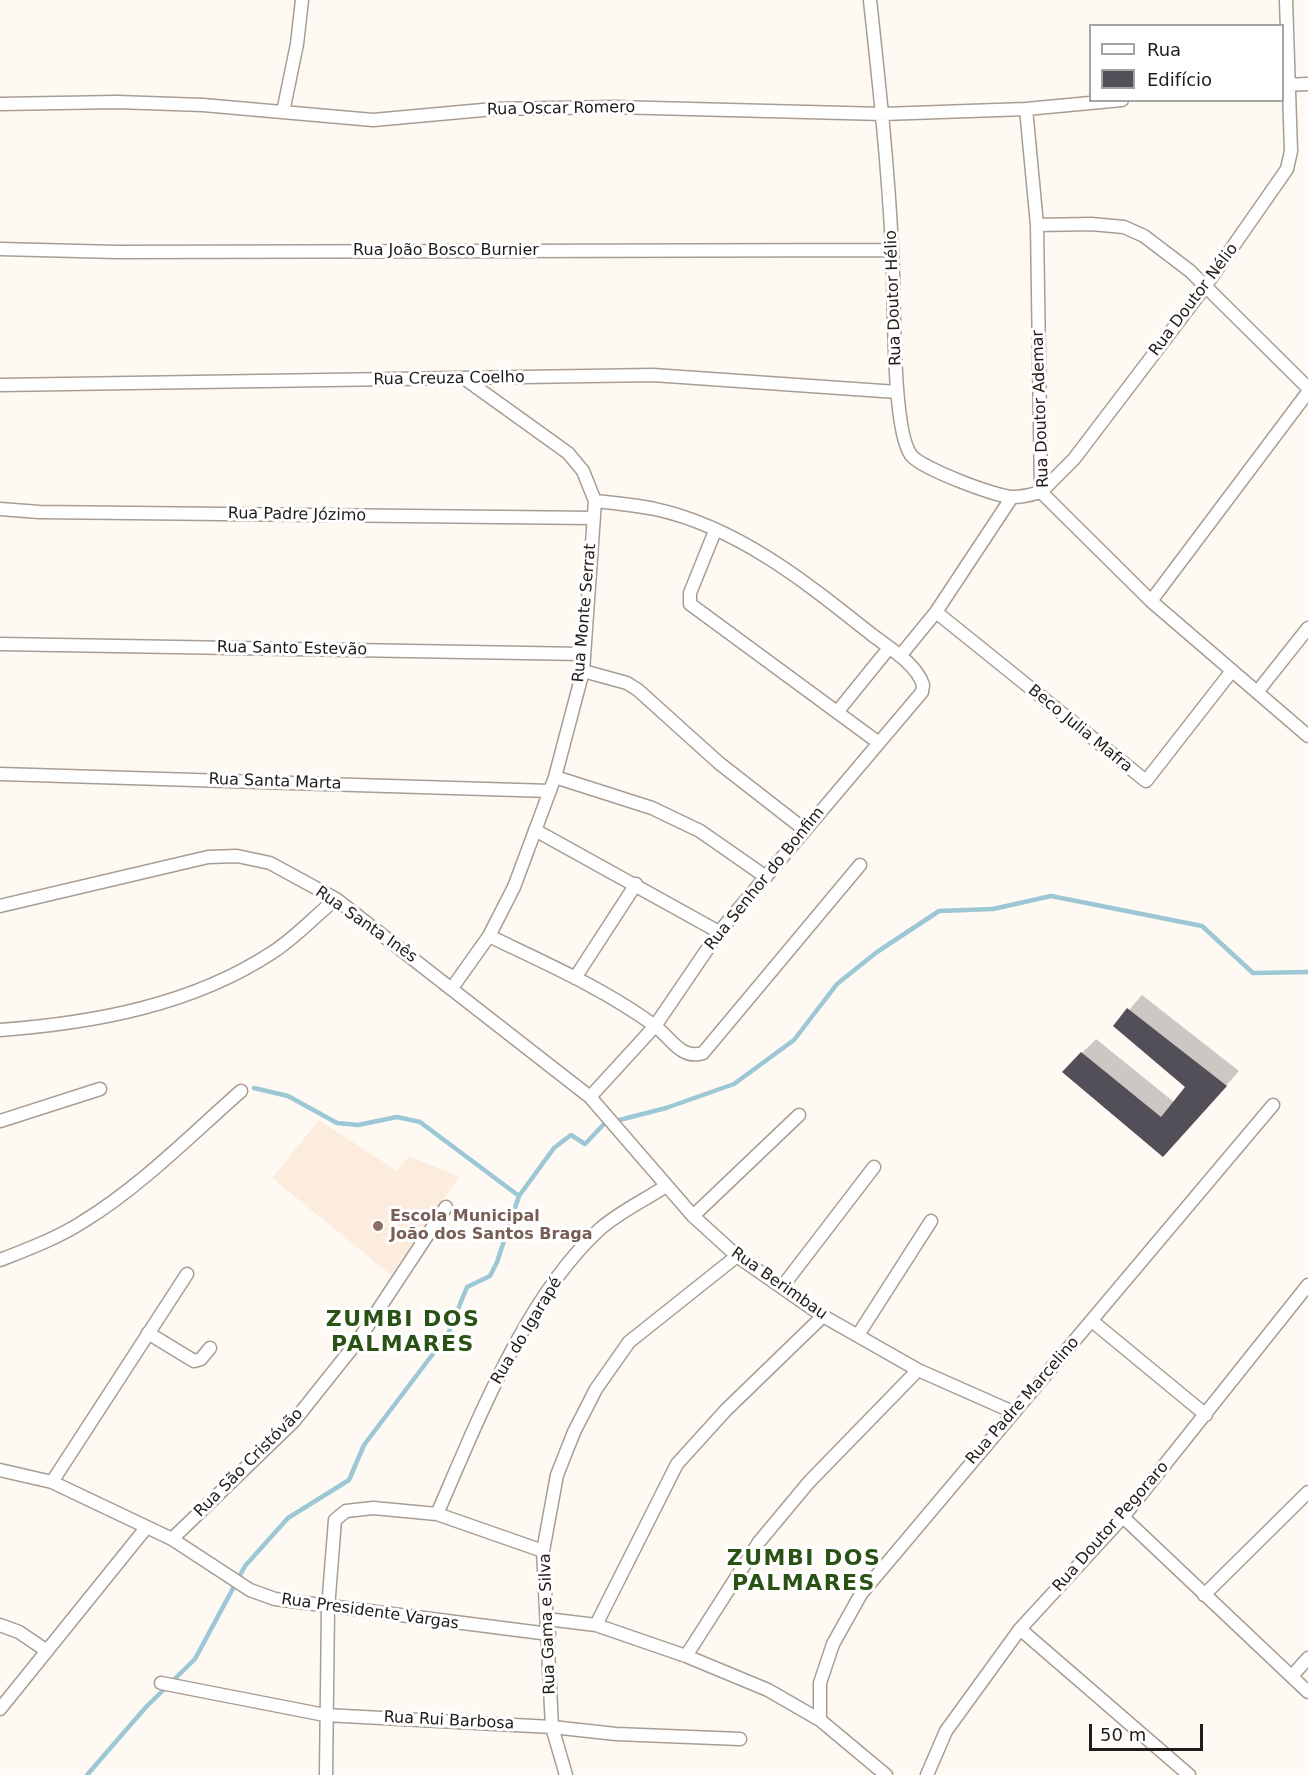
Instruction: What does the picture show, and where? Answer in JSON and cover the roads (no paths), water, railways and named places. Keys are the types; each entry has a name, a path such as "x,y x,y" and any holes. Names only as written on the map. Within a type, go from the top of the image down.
{"street":[{"path":"283,112 297,44 302,0"},
{"name":"Rua Doutor Hélio","path":"870,0 883,114 892,249 897,392 906,445 910,455 931,471 1012,497 1041,492"},
{"name":"Rua Doutor Nélio","path":"1041,492 1074,459 1204,288 1287,169 1292,151 1285,85 1286,0"},
{"path":"1285,85 1308,84"},
{"name":"Rua Oscar Romero","path":"0,104 117,102 373,120 516,108 883,114 1026,110 1103,102"},
{"name":"Rua Doutor Ademar","path":"1026,110 1037,225 1041,492 1151,601 1308,736"},
{"path":"1037,225 1091,224 1124,227 1167,251 1308,390 1151,601"},
{"name":"Rua João Bosco Burnier","path":"0,249 117,252 892,249"},
{"name":"Rua Creuza Coelho","path":"0,385 653,375 897,392"},
{"path":"465,379 523,418 568,453 583,471 596,501 656,510 715,531 779,564 900,656 936,612 1012,497"},
{"name":"Rua Monte Serrat","path":"452,988 489,936 514,887 555,777 583,671 596,501"},
{"name":"Rua Padre Józimo","path":"0,509 39,512 594,518"},
{"path":"715,531 690,593 690,604 879,743"},
{"name":"Beco Julia Mafra","path":"936,612 1146,781 1231,672"},
{"path":"1258,691 1308,628"},
{"name":"Rua Santo Estevão","path":"0,644 584,654"},
{"path":"838,711 888,648"},
{"name":"Rua Senhor do Bonfim","path":"590,1097 655,1026 719,932 922,692 921,678 900,656"},
{"path":"583,671 627,683 638,690 719,763 805,830"},
{"name":"Rua Santa Marta","path":"0,774 550,791"},
{"path":"555,777 652,808 700,831 766,877"},
{"path":"535,830 719,932"},
{"name":"Rua Santa Inês","path":"0,906 208,857 237,855 270,863 336,899 590,1097"},
{"path":"489,936 575,978 655,1026 690,1056 703,1053 860,865"},
{"path":"575,978 636,884"},
{"path":"0,1030 70,1024 145,1007 214,984 274,952 336,899"},
{"path":"0,1121 100,1089"},
{"path":"0,1260 31,1248 84,1222 135,1183 241,1091"},
{"name":"Rua Berimbau","path":"590,1097 693,1216 737,1256 823,1316 918,1370 1013,1412"},
{"name":"Rua Padre Marcelino","path":"820,1720 820,1683 832,1644 861,1594 1273,1105"},
{"path":"693,1216 799,1115"},
{"path":"782,1287 874,1167"},
{"name":"Rua do Igarapé","path":"437,1514 487,1398 523,1333 565,1267 601,1228 666,1186"},
{"name":"Rua São Cristóvão","path":"172,1539 294,1421 357,1342 446,1206"},
{"path":"858,1335 931,1221"},
{"name":"Rua Gama e Silva","path":"566,1775 552,1727 543,1551 557,1475 574,1432 596,1389 629,1342 737,1256"},
{"path":"52,1482 187,1274"},
{"name":"Rua Doutor Pegoraro","path":"927,1775 946,1731 1020,1629 1123,1517 1308,1286"},
{"path":"596,1625 677,1464 726,1410 823,1316"},
{"path":"1092,1320 1206,1415"},
{"path":"148,1333 194,1361 201,1359 210,1348"},
{"path":"686,1656 759,1542 809,1482 918,1370"},
{"name":"Rua Presidente Vargas","path":"0,1470 52,1482 172,1539 250,1590 274,1599 328,1608 549,1634"},
{"path":"1204,1595 1308,1492"},
{"path":"326,1775 328,1608 335,1520 346,1510 373,1508 437,1514 543,1551"},
{"path":"1123,1517 1308,1692"},
{"path":"0,1709 146,1528"},
{"path":"547,1620 596,1625 686,1656 768,1690 820,1720 886,1775"},
{"path":"0,1625 19,1632 47,1651"},
{"path":"1020,1629 1189,1775"},
{"path":"1292,1676 1308,1658"},
{"name":"Rua Rui Barbosa","path":"161,1683 325,1715 552,1727 616,1734 740,1739"}],"waterway":[{"path":"87,1775 146,1707 195,1659 245,1566 288,1518 349,1480 364,1445 448,1334 467,1287 490,1276 497,1262 519,1196 554,1148 571,1135 585,1144 604,1124 666,1108 734,1084 794,1040 837,984 877,952 939,911 993,909 1051,896 1202,926 1253,973 1308,972"},
{"path":"254,1088 288,1096 337,1123 358,1125 397,1117 420,1122 519,1196"}],"place":[{"name":"Escola Municipal João dos Santos Braga","path":"378,1226"}],"district":[{"name":"ZUMBI DOS PALMARES","path":"403,1332"},
{"name":"ZUMBI DOS PALMARES","path":"804,1572"}]}
